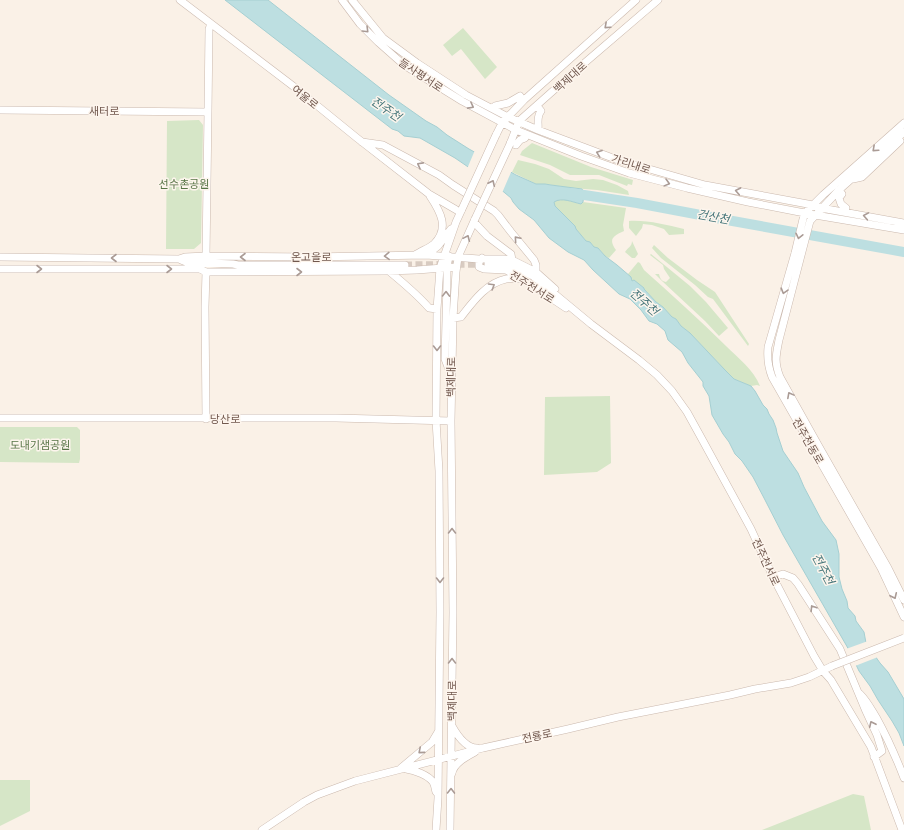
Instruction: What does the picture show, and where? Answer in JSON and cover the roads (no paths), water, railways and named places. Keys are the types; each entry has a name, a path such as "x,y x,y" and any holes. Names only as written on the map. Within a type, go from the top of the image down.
{"street":[{"name":"여울로","path":"180,0 293,86 429,194"},
{"name":"들사평서로","path":"342,0 360,24 404,65 462,101 516,130"},
{"name":"가리내로","path":"352,0 383,38 417,63 466,94 508,117 538,130 618,160 698,183 904,223"},
{"name":"백제대로","path":"436,830 439,730 439,471 436,420 437,309 443,268 456,222 502,123 524,100 636,0"},
{"name":"백제대로","path":"450,830 453,612 451,374 456,267 458,257 510,144 519,121 658,0"},
{"path":"206,256 208,29 211,24"},
{"path":"593,38 603,48"},
{"path":"493,108 520,96 524,100"},
{"path":"537,106 541,111 538,119 538,130"},
{"name":"새터로","path":"0,110 208,112"},
{"path":"808,217 813,205 828,190 904,123"},
{"name":"가리내로","path":"516,130 629,173 687,188 808,217 904,230"},
{"path":"808,217 821,208 904,132"},
{"path":"510,144 516,145 524,138 526,134"},
{"path":"851,180 862,176 904,138"},
{"path":"362,142 383,145 439,175 494,211 534,260 536,272"},
{"path":"839,190 842,194 839,198 841,204 846,208 845,212"},
{"path":"429,194 461,210"},
{"path":"414,255 433,244 442,232 441,217 429,194"},
{"name":"전주천동로","path":"808,217 802,250 779,340 776,368 798,410 888,568 904,600"},
{"name":"전주천동로","path":"808,217 795,254 768,347 768,368 881,568 904,617"},
{"path":"475,220 487,236 510,254 512,260 536,272 546,280 589,323"},
{"path":"426,255 438,246 456,222"},
{"name":"온고을로","path":"0,257 179,259 185,257 206,256 310,257 426,255 512,260"},
{"name":"전주천서로","path":"482,258 479,262 479,267 484,269 506,270 522,279 589,323 639,360 672,391 687,412 751,529 773,577 814,656 823,671 831,680 871,747 902,830"},
{"name":"온고을로","path":"179,259 186,262 238,265 405,265"},
{"name":"전주천서로","path":"488,264 513,267 533,276 589,323"},
{"name":"온고을로","path":"203,270 203,267 232,267 238,265"},
{"name":"온고을로","path":"0,269 389,271 456,267"},
{"path":"443,268 445,359 451,374"},
{"path":"203,270 205,307 206,418"},
{"path":"389,271 429,308 437,309"},
{"path":"453,318 461,317 474,300 494,284 505,279 522,279"},
{"name":"당산로","path":"0,418 342,418 451,420"},
{"path":"773,577 783,574 793,578 840,650 877,735 882,751 874,757"},
{"name":"전룡로","path":"262,830 304,802 355,781 482,748 618,717 791,683 904,638"},
{"path":"858,692 866,700 883,730 894,752 904,778"},
{"path":"452,726 469,746 473,748 482,748"},
{"path":"401,769 432,742 439,730"},
{"path":"451,777 453,769 459,762 482,748"},
{"path":"401,769 421,773 433,781 438,798"}],"water":[{"name":"전주천","path":"225,0 268,0 389,95 469,149 516,175 536,184 582,189 584,192 583,202 581,204 567,200 560,200 554,202 555,206 575,226 586,241 598,248 605,256 631,277 632,281 634,280 644,288 656,302 676,319 681,326 690,333 734,379 751,386 767,409 773,420 783,451 798,473 822,521 836,540 839,554 839,577 848,608 855,616 856,621 864,632 866,643 888,672 904,699 904,746 892,721 859,671 849,650 783,535 753,477 735,454 712,415 709,396 703,386 703,382 688,363 682,352 668,340 665,331 657,324 649,321 630,299 619,294 584,260 568,252 549,238 534,220 519,209 511,198 499,188 455,158 420,138 404,136 398,131 392,129"}],"waterway":[{"name":"건산천","path":"571,193 637,203 904,252"}],"tunnel":[{"path":"405,265 488,264"}],"park label":[{"name":"선수촌공원","path":"184,184"},
{"name":"도내기샘공원","path":"40,445"}]}
